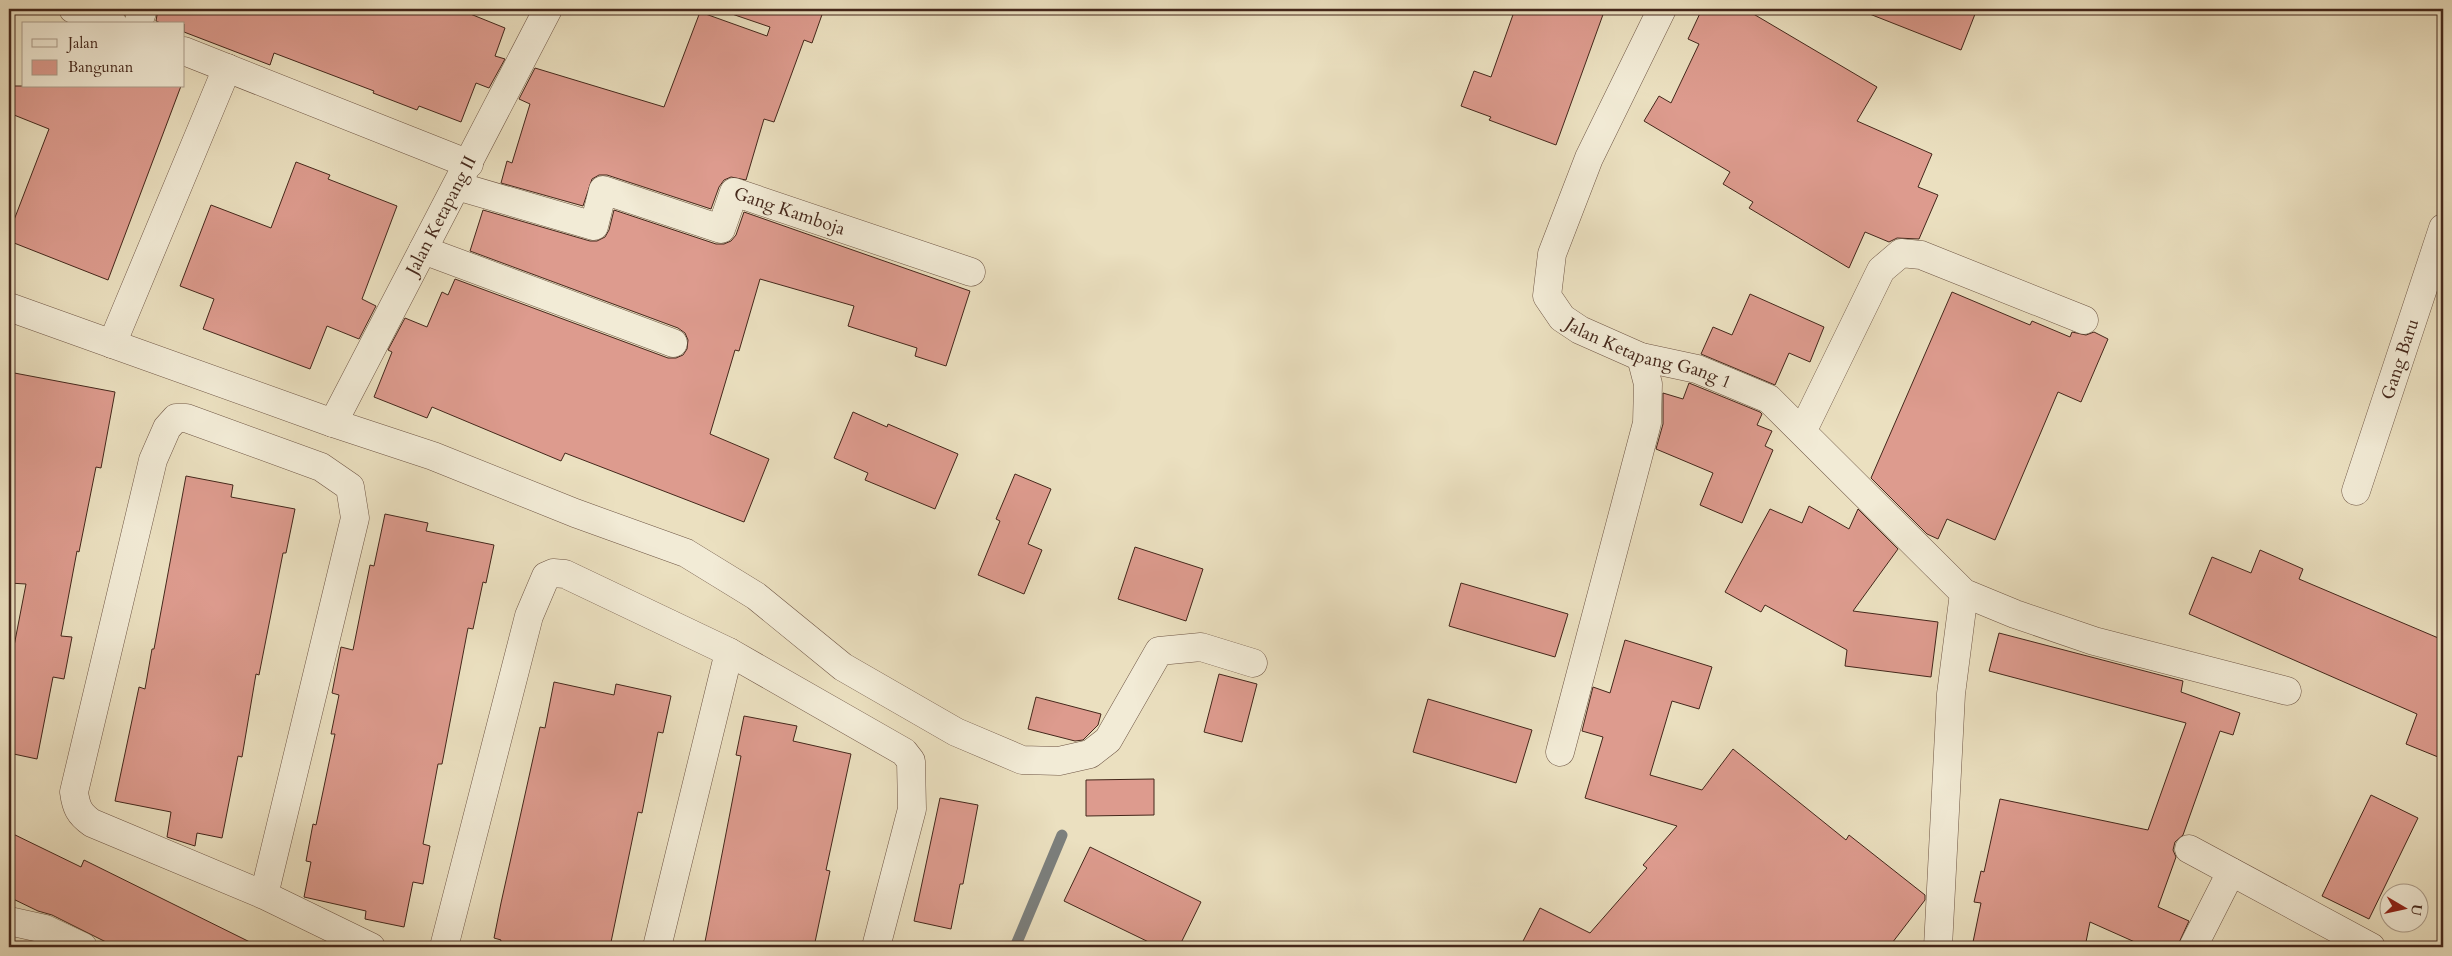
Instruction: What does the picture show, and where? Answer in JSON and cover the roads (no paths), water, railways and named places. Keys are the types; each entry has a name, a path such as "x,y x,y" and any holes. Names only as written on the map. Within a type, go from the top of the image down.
{"street":[{"path":"73,9 108,22"},
{"path":"139,22 143,9"},
{"name":"Jalan Ketapang II","path":"333,423 548,9"},
{"name":"Jalan Ketapang Gang 1","path":"1662,9 1588,158 1552,254 1547,296 1562,318 1580,330 1641,357 1697,369 1769,399 1803,430 1877,508 1964,592"},
{"path":"185,51 227,68 463,175"},
{"path":"112,344 227,68"},
{"name":"Gang Kamboja","path":"463,175 594,226 603,190 721,229 734,192 971,272"},
{"name":"Gang Baru","path":"2356,491 2443,228"},
{"path":"423,250 673,344"},
{"path":"1803,430 1881,270 1901,253 1921,255 2084,320"},
{"path":"9,307 333,423 433,456 575,513 686,552 756,596 843,668 956,732 1022,760 1059,761 1090,754 1108,740 1159,651 1202,647 1253,663"},
{"path":"1560,752 1647,423 1648,384 1641,357"},
{"path":"264,895 355,518 350,487 321,466 186,418 176,418 167,428 153,460 74,792 76,804 80,814 92,823 264,895 371,947"},
{"path":"444,947 529,616 546,576 553,573 565,574 729,652 904,752 912,761 912,809 876,947"},
{"path":"1938,947 1951,694 1964,592 2015,614 2094,641 2287,691"},
{"path":"657,947 729,652"},
{"path":"2189,848 2371,947"},
{"path":"2193,947 2231,872"},
{"path":"9,921 42,938 83,947"}],"waterway":[{"path":"1015,947 1062,835"}]}
